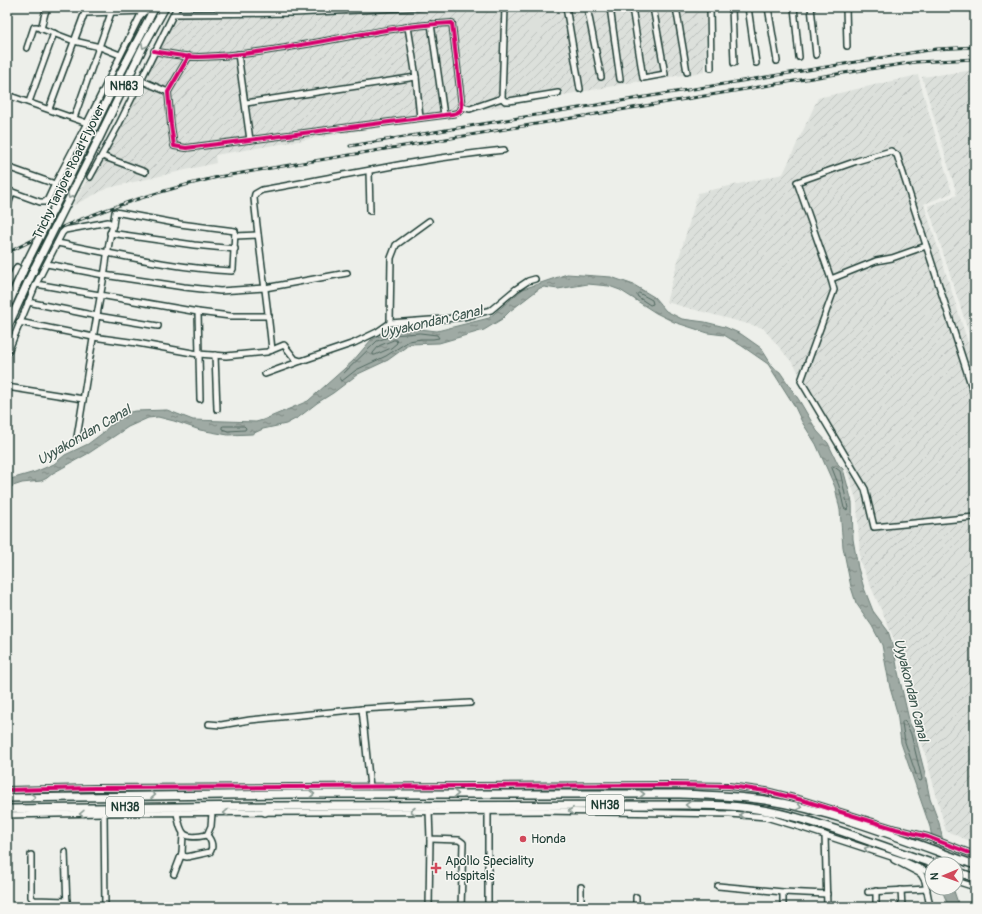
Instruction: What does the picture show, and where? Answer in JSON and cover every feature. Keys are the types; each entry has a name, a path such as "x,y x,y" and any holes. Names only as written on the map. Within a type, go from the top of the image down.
{"highway":[{"name":"Trichy Tanjore Road Flyover","path":"7,328 35,267 144,45 165,7"},
{"name":"Trichy Tanjore Road Flyover","path":"7,307 58,198 151,10"},
{"name":"NH38","path":"7,798 194,795 680,794 728,796 766,800 802,808 862,825 975,865"},
{"name":"NH38","path":"7,809 272,806 730,806 766,811 802,819 924,861"},
{"path":"265,812 272,806"},
{"path":"964,874 975,878"}],"street":[{"path":"41,29 48,7"},
{"path":"102,7 102,13"},
{"path":"90,177 177,7"},
{"path":"174,14 294,13 424,7"},
{"path":"502,98 505,7"},
{"path":"566,7 580,89"},
{"path":"587,7 601,77"},
{"path":"610,7 620,79"},
{"path":"632,7 643,78 665,74 653,7"},
{"path":"676,7 686,72"},
{"path":"710,7 711,68"},
{"path":"732,7 734,63"},
{"path":"748,7 756,63"},
{"path":"768,7 777,62"},
{"path":"794,7 799,57"},
{"path":"811,7 816,55"},
{"path":"846,7 847,46"},
{"path":"49,109 84,10 87,13 111,13 122,10 151,10"},
{"path":"7,209 10,191 40,202 45,202 48,199 140,16 151,10"},
{"path":"74,118 111,13"},
{"path":"154,52 189,56 238,54 408,27 452,22 462,107 461,111 458,113 444,115 186,148 174,146 168,92 189,56"},
{"path":"431,24 444,115"},
{"path":"27,48 34,27 74,41 100,47 120,54"},
{"path":"408,27 416,77 420,118"},
{"path":"30,102 54,33"},
{"path":"238,54 250,140"},
{"path":"246,103 416,77"},
{"path":"140,80 168,92"},
{"path":"462,107 470,108 502,98 509,101 558,93"},
{"path":"7,95 87,123"},
{"path":"272,350 254,198 258,192 368,171 456,156 504,150"},
{"path":"975,397 897,156 891,151 796,182 834,290 801,382 865,489 874,527 975,517"},
{"path":"102,156 145,172"},
{"path":"7,167 55,184"},
{"path":"368,171 370,211"},
{"path":"57,243 108,253 161,262 214,270 232,270 234,269 236,236 235,231 180,224 115,212 110,233 108,253 77,436"},
{"path":"390,323 391,258 393,251 396,245 429,221"},
{"path":"7,354 36,284 65,230 108,222 113,225"},
{"path":"110,233 194,245 235,249"},
{"path":"236,236 258,236"},
{"path":"831,279 876,262 926,246"},
{"path":"47,264 104,275 220,291 265,288 347,273"},
{"path":"7,287 17,267"},
{"path":"264,374 354,343 377,332 390,323 444,320 492,310 516,289 528,281 535,279"},
{"path":"36,284 198,312 230,316 269,316"},
{"path":"28,302 97,316 158,326"},
{"path":"198,312 200,399"},
{"path":"19,322 93,337 198,354 226,356 254,354 267,352 284,345 295,359 301,361"},
{"path":"215,355 217,409"},
{"path":"7,387 83,399"},
{"path":"208,724 221,725 250,720 362,709 470,703"},
{"path":"362,709 370,787"},
{"path":"7,790 671,785 729,786 766,791 896,829 928,836 975,855"},
{"path":"428,811 430,839 429,907"},
{"path":"7,815 428,811 568,811 730,814 766,817 904,861 924,870"},
{"path":"488,811 488,907"},
{"path":"104,813 106,907"},
{"path":"174,874 182,853 183,834 180,828 177,813"},
{"path":"207,835 211,826 212,813"},
{"path":"183,834 193,837 207,835"},
{"path":"182,853 185,857 210,852 212,846 207,835"},
{"path":"825,835 827,907"},
{"path":"430,839 459,840 463,843 461,907"},
{"path":"65,852 67,907"},
{"path":"31,855 31,897 34,900 67,900"},
{"path":"887,856 899,864 921,874 924,879"},
{"path":"964,884 975,887"},
{"path":"718,886 783,892 827,894"},
{"path":"581,887 582,907"},
{"path":"868,892 924,889"},
{"path":"901,890 902,907"},
{"path":"783,892 783,907"},
{"path":"876,892 876,907"},
{"path":"928,896 930,907"},
{"path":"636,897 636,907"}],"shaded area":[{"path":"183,7 464,7 464,11 571,7 706,7 705,72 641,81 476,111 215,155 216,163 108,188 72,206"},
{"path":"975,70 975,352 928,206 957,195 922,77"},
{"path":"918,75 952,193 924,204 975,365 975,843 946,831 894,639 860,562 857,502 842,456 795,366 763,328 666,302 698,193 783,174 818,98"}],"water":[{"path":"567,274 611,277 634,285 654,297 666,311 682,319 705,322 725,327 741,334 761,348 773,367 780,372 799,400 817,431 828,443 838,464 843,469 852,502 853,539 858,568 873,611 888,631 894,650 910,724 914,731 930,799 939,823 946,856 935,856 930,827 901,743 897,712 890,688 882,645 872,626 856,603 851,587 843,547 840,510 835,487 816,444 802,422 794,405 768,364 742,346 724,335 708,333 674,322 656,313 620,290 609,286 588,284 558,289 544,287 540,288 502,319 484,330 439,343 410,344 388,360 358,374 299,417 286,424 263,429 252,434 228,435 200,430 158,417 148,418 128,427 89,453 41,481 22,483 7,488 7,480 35,472 54,464 65,455 88,444 104,432 108,427 130,412 167,410 193,420 256,422 263,420 308,401 353,361 371,340 390,332 420,329 437,331 489,318 523,289"},
{"path":"944,896 956,896 961,907 949,907"}],"railway":[{"path":"350,146 916,52 937,49 975,47"},
{"path":"7,253 32,240 110,208 164,191 218,177 824,76 916,62 975,59"}],"cycle path":[{"path":"154,51 176,55 188,56 193,57 231,55 389,30 452,23 462,107 457,113 452,114 186,148 174,146 168,92 189,56"},
{"path":"7,790 94,788 729,786 766,791 802,800 896,829 928,837 975,855"}],"place":[{"name":"Honda","path":"523,839"},
{"name":"Apollo Speciality Hospitals","path":"436,868"}],"water label":[{"name":"Uyyakondan Canal","path":"431,322"},
{"name":"Uyyakondan Canal","path":"84,435"},
{"name":"Uyyakondan Canal","path":"911,690"}]}
